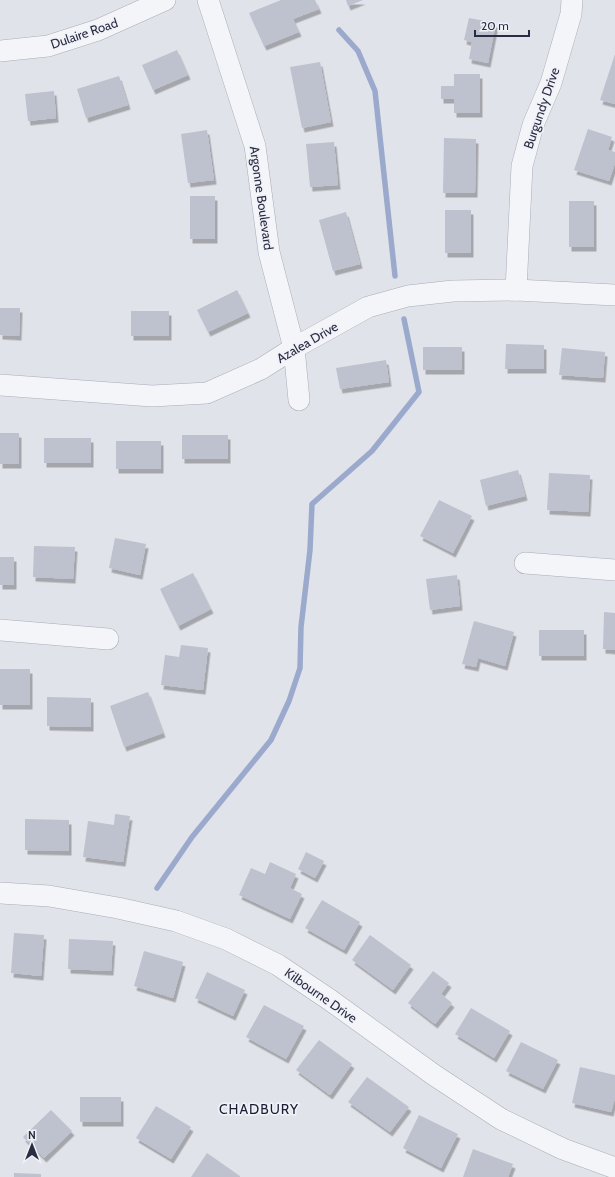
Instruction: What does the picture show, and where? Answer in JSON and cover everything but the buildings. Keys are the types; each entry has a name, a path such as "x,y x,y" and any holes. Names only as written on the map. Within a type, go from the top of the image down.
{"street":[{"name":"Dulaire Road","path":"0,51 48,46 98,30 165,0"},
{"name":"Argonne Boulevard","path":"208,0 255,146 269,252 294,348 299,400"},
{"name":"Burgundy Drive","path":"516,290 522,166 533,125 553,76 571,14 572,0"},
{"name":"Azalea Drive","path":"0,385 152,396 207,393 261,369 294,348 368,307 408,296 453,291 516,290 615,295"},
{"path":"525,563 615,570"},
{"path":"0,630 108,639"},
{"name":"Kilbourne Drive","path":"0,893 49,896 118,908 176,921 226,939 278,965 330,1000 434,1075 501,1119 563,1149 615,1168"}],"waterway":[{"path":"339,30 358,51 375,91 395,276"},
{"path":"157,888 192,837 271,740 289,701 300,668 301,627 310,550 312,504 372,451 419,392 404,319"}],"district":[{"name":"CHADBURY","path":"259,1109"}]}
